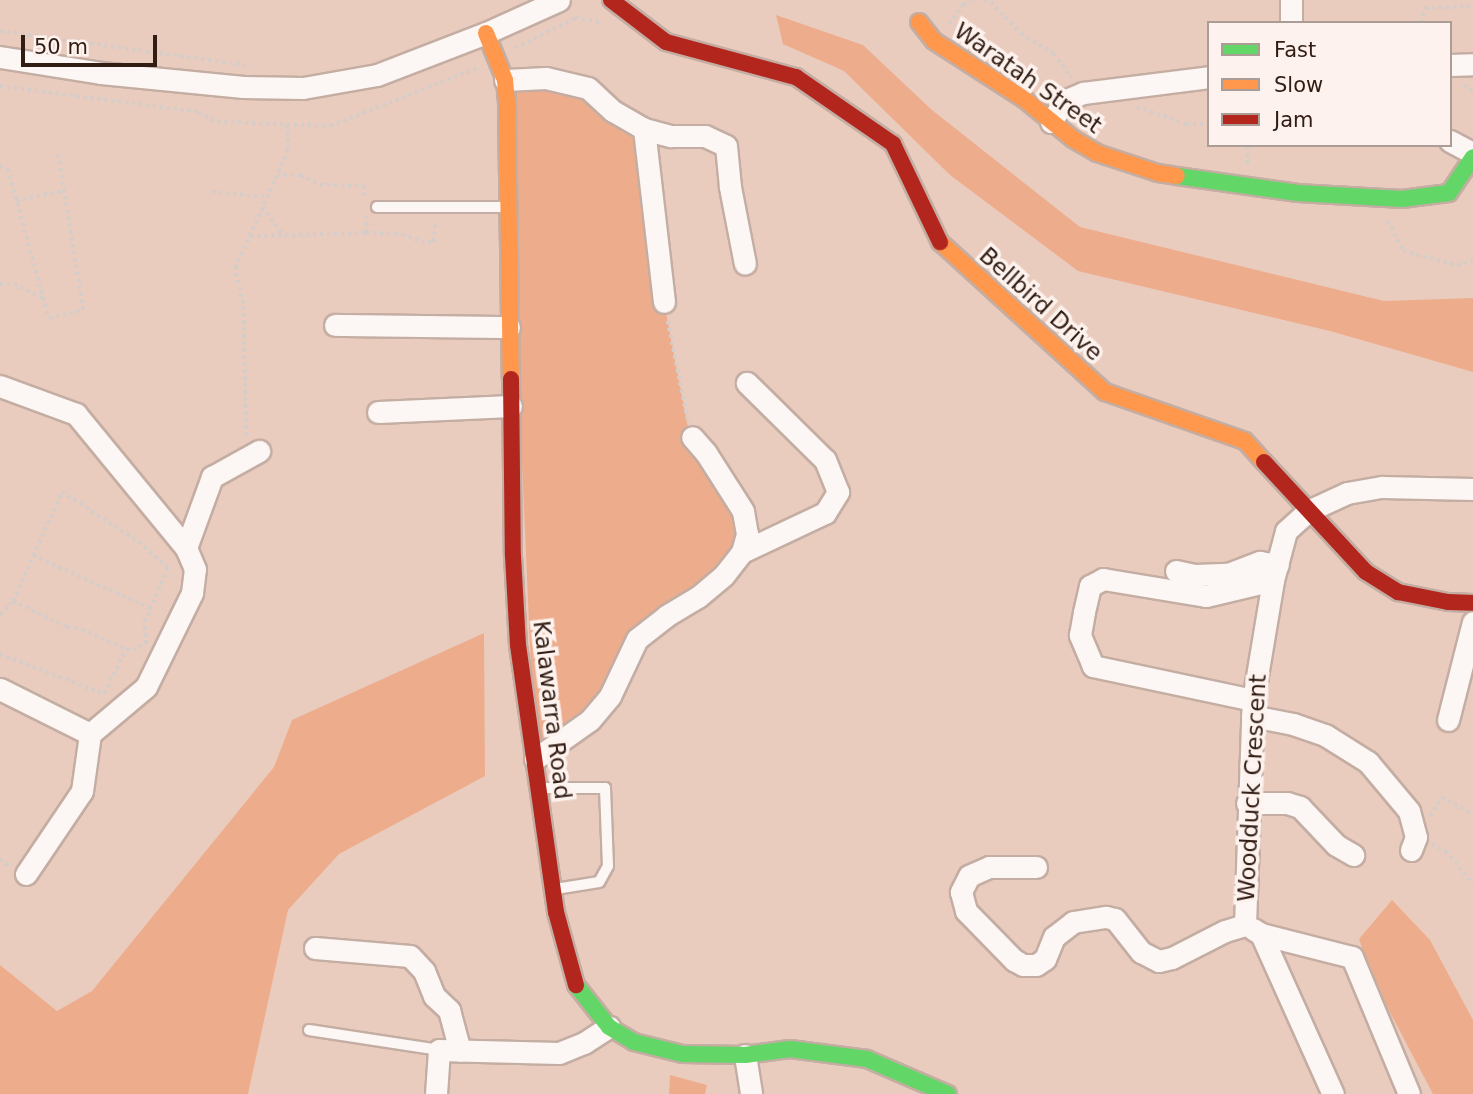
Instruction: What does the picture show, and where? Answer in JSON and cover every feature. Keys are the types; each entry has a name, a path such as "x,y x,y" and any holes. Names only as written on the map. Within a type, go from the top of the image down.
{"street":[{"path":"0,57 101,73 243,88 303,88 377,75 486,33 559,0"},
{"name":"Bellbird Drive","path":"611,0 666,42 796,77 893,144 937,240 1105,392 1245,441 1366,572 1398,592 1448,602 1473,603"},
{"path":"1291,0 1291,21"},
{"name":"Waratah Street","path":"919,22 934,41 1024,99 1051,122 1097,153 1158,173 1298,193 1386,198 1446,194 1457,185 1473,155"},
{"name":"Kalawarra Road","path":"486,33 515,79 509,207 509,327 513,556 518,645 553,889 577,990 609,1027 634,1042 683,1054 745,1055 790,1049 867,1059 948,1094"},
{"path":"1452,65 1473,64"},
{"path":"1051,122 1064,101 1083,93 1207,77"},
{"path":"515,79 546,78 588,88 613,110 644,129 671,136 705,136 726,146 730,187 745,264"},
{"path":"644,129 664,302"},
{"path":"1452,142 1473,155"},
{"path":"335,326 509,327"},
{"path":"742,552 825,513 838,492 825,460 747,383"},
{"path":"0,386 76,414 186,548 195,569 192,593 146,687 90,734 82,791 26,874"},
{"path":"378,412 511,405"},
{"path":"535,759 590,720 610,695 637,639 666,616 698,597 724,575 742,552 747,534 743,511 706,453 692,437"},
{"path":"186,548 212,477 252,454"},
{"path":"1308,511 1347,493 1382,487 1473,489"},
{"name":"Woodduck Crescent","path":"1308,511 1286,531 1276,572 1252,708 1247,803 1253,930 1333,1094"},
{"path":"1176,571 1195,575 1217,574 1260,562 1276,572"},
{"path":"1276,572 1206,596 1103,579 1090,586 1080,635 1093,666 1252,708 1325,735 1353,751 1368,762 1409,811 1414,843"},
{"path":"1448,720 1473,622"},
{"path":"0,689 90,734"},
{"path":"1247,803 1287,803 1300,807 1336,845 1353,855"},
{"path":"1036,867 989,867 969,876 961,892 966,912 1014,960 1023,965 1036,965 1045,959 1054,937 1073,922 1106,917 1115,919 1141,952 1159,961 1172,958 1225,931 1253,930 1352,957 1409,1094"},
{"path":"315,948 410,956 424,971 434,996 449,1010 449,1051 436,1094"},
{"path":"449,1051 559,1053 584,1043 609,1027"},
{"path":"745,1055 751,1094"}],"lane":[{"path":"377,207 509,207"},
{"path":"539,788 605,788 608,866 599,883 553,889"},
{"path":"309,1030 449,1051"}],"path":[{"path":"942,46 948,26 963,5 971,0"},
{"path":"1437,0 1440,5"},
{"path":"1422,21 1425,8 1440,5 1473,6"},
{"path":"515,79 512,50 575,18 611,24"},
{"path":"0,31 264,68"},
{"path":"252,454 243,304 235,268 288,150 287,124"},
{"path":"0,166 8,169 49,318 83,310 58,155"},
{"path":"277,175 302,175 320,185 364,186 366,233"},
{"path":"16,200 64,191"},
{"path":"212,192 267,197"},
{"path":"1386,198 1388,226 1403,251 1457,265 1473,261"},
{"path":"263,206 284,236"},
{"path":"250,236 402,233 421,242 433,242 437,229 435,207"},
{"path":"0,284 14,284 44,298"},
{"path":"664,302 692,437"},
{"path":"0,615 13,601 33,556 62,492 139,542 168,568 150,608 33,556"},
{"path":"13,601 67,627 82,629 126,649 133,650 144,643"},
{"path":"0,654 104,694 126,649"},
{"path":"1473,814 1442,797 1414,843 1446,851 1473,884"}],"shaded area":[{"path":"776,15 863,45 932,110 1080,227 1384,301 1473,298 1473,372 1330,331 1078,271 950,175 844,71 783,44"},
{"path":"546,78 644,129 664,302 691,443 743,511 742,552 666,616 610,696 535,759 505,80"},
{"path":"484,633 485,776 339,854 288,910 248,1094 0,1094 0,965 57,1011 92,991 274,767 292,720"},
{"path":"1392,900 1430,940 1473,1020 1473,1094 1433,1094 1374,982 1359,939"},
{"path":"670,1075 707,1085 705,1094 669,1094"}],"traffic: fast":[{"path":"1177,176 1298,193 1402,199 1449,193 1473,157"},
{"path":"576,985 609,1027 634,1042 683,1054 745,1055 790,1049 867,1059 948,1094"}],"traffic: slow":[{"path":"919,22 934,41 1024,99 1073,139 1097,153 1158,173 1177,176"},
{"path":"486,33 505,80 507,105 511,379"},
{"path":"940,242 1105,392 1245,441 1264,462"}],"traffic: jam":[{"path":"611,0 666,42 796,77 893,144 940,242"},
{"path":"511,379 513,556 518,645 556,912 576,985"},
{"path":"1264,462 1366,572 1398,592 1448,602 1473,603"}]}
